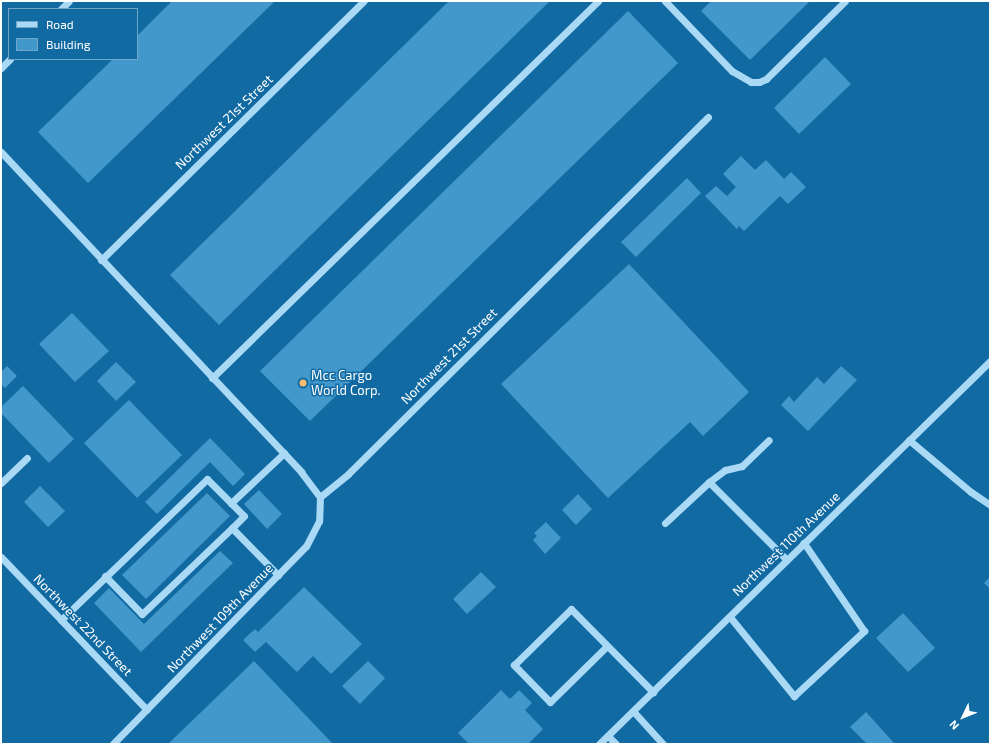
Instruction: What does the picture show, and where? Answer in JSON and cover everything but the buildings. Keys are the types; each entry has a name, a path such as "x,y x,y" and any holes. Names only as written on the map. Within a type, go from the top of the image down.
{"street":[{"name":"Northwest 21st Street","path":"101,260 364,1"},
{"path":"212,378 598,1"},
{"path":"667,2 732,71 741,78 759,82 766,79 845,1"},
{"path":"1,68 9,60"},
{"name":"Northwest 21st Street","path":"320,497 348,474 708,117"},
{"path":"1,152 284,453 308,480 320,497"},
{"name":"Northwest 110th Avenue","path":"600,744 990,361"},
{"path":"665,523 725,470 742,466 770,440"},
{"path":"909,440 971,492 990,505"},
{"path":"231,503 284,453"},
{"path":"1,483 27,458"},
{"path":"61,620 105,576 207,479 244,516 142,614 105,576"},
{"path":"710,482 787,560"},
{"name":"Northwest 109th Avenue","path":"113,744 278,576 312,538 320,516 320,497"},
{"path":"232,528 278,576"},
{"path":"730,616 794,696 864,631 804,543"},
{"name":"Northwest 22nd Street","path":"1,557 147,710"},
{"path":"607,646 550,702 514,664 571,609 652,692"},
{"path":"633,711 663,744"},
{"path":"608,736 616,744"}],"place":[{"name":"Mcc Cargo World Corp.","path":"303,383"}]}
